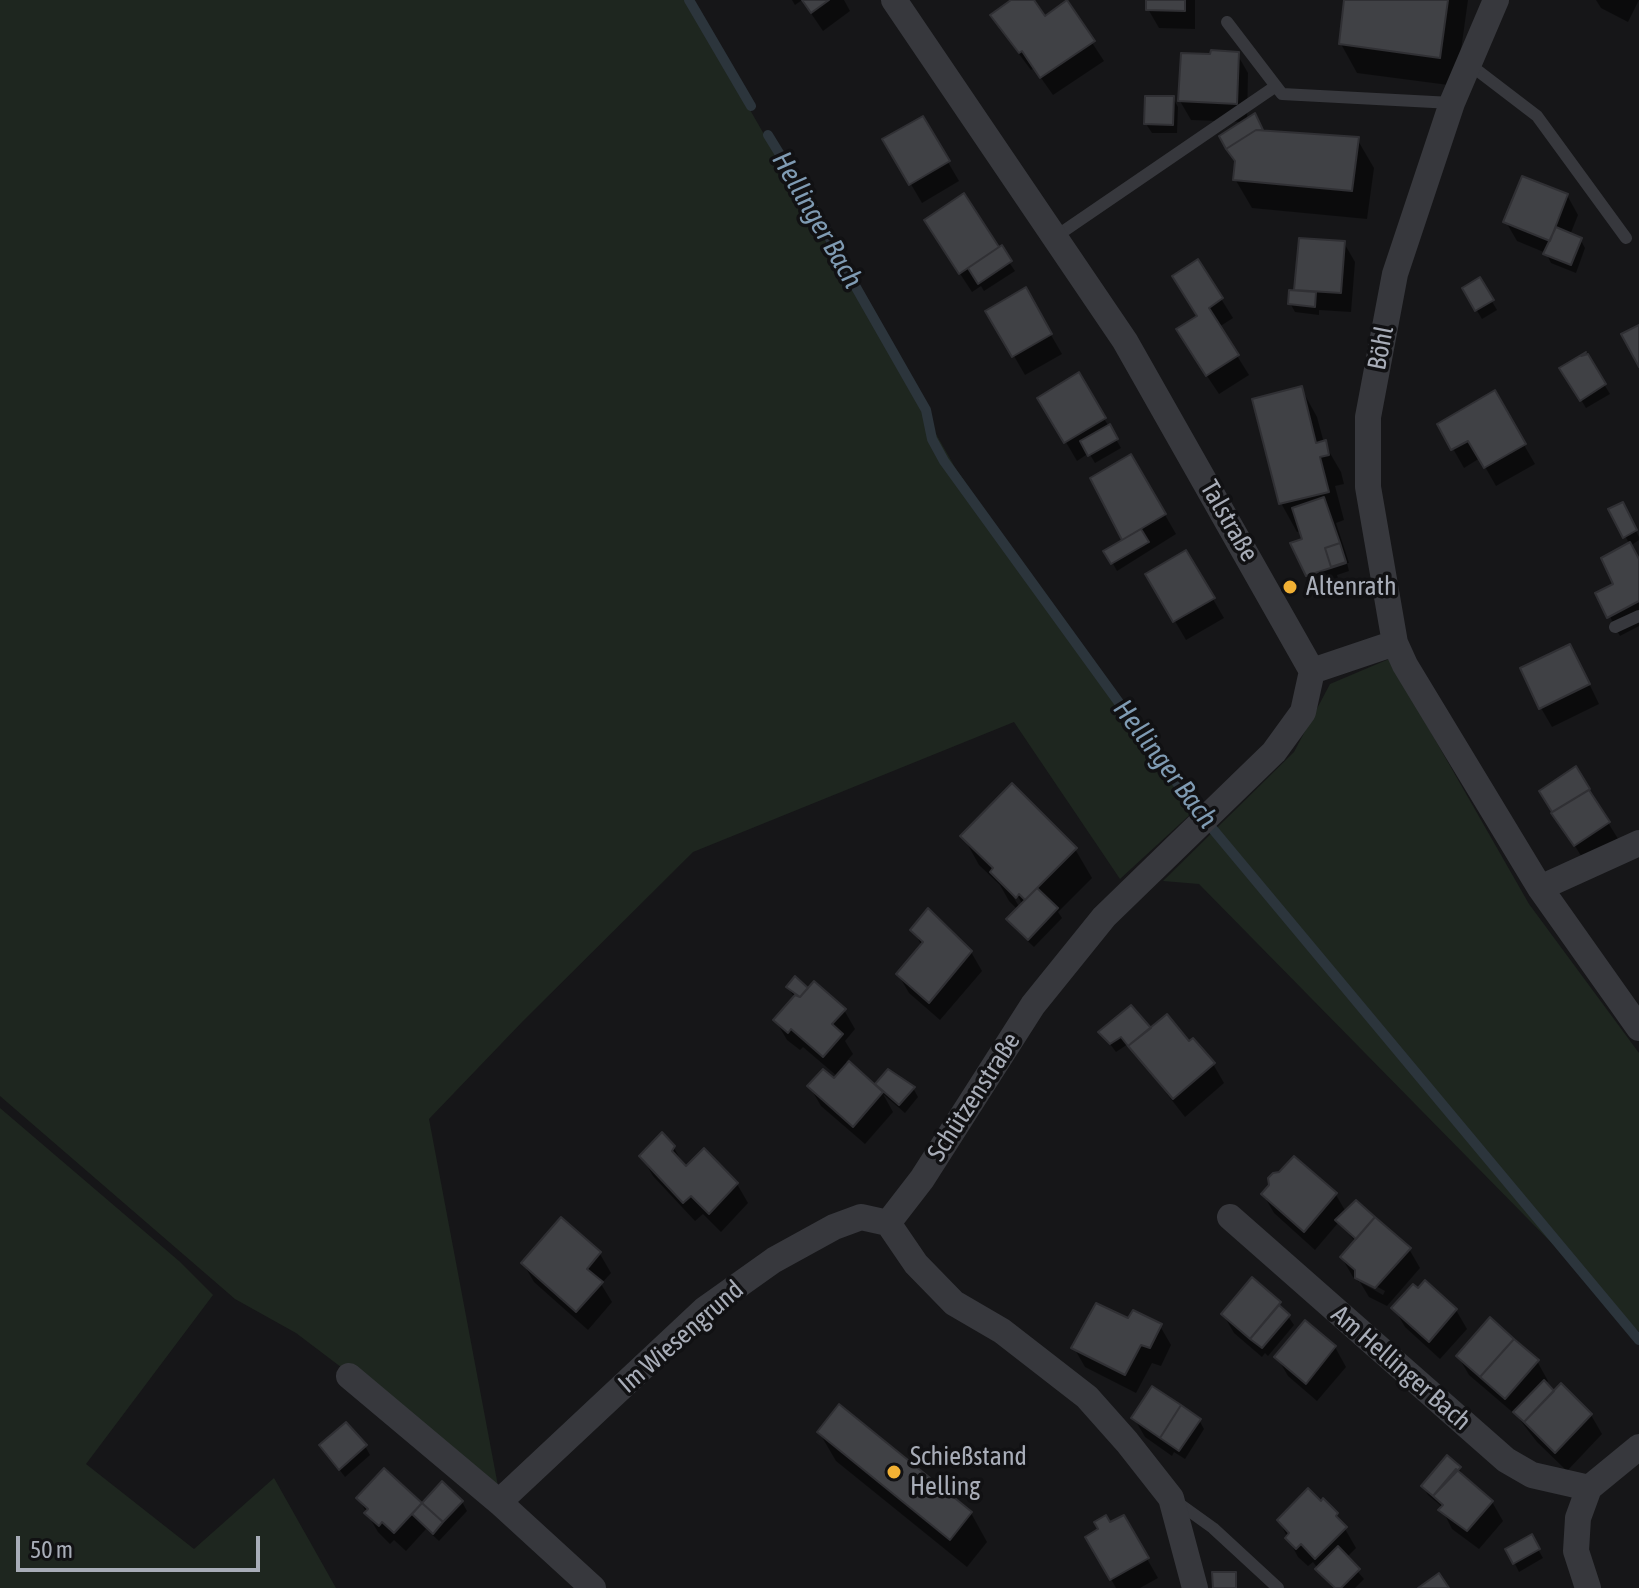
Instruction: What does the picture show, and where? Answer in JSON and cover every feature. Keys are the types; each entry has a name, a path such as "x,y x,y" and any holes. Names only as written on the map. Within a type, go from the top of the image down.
{"street":[{"name":"Talstraße","path":"894,0 1125,341 1312,671"},
{"name":"Böhl","path":"1395,643 1368,487 1368,417 1395,274 1452,103 1496,0"},
{"path":"1312,671 1395,643 1405,665 1540,888 1639,1028"},
{"name":"Schützenstraße","path":"888,1223 922,1179 1048,985 1104,917 1274,752 1303,712 1312,671"},
{"path":"1540,888 1639,843"},
{"name":"Im Wiesengrund","path":"499,1502 705,1309 774,1260 834,1227 861,1217 888,1223"},
{"name":"Am Hellinger Bach","path":"1230,1217 1506,1460 1532,1475 1589,1488"},
{"path":"888,1223 916,1264 954,1303 1002,1331 1087,1397 1127,1442 1171,1498 1195,1588"},
{"path":"349,1376 499,1502 593,1588"},
{"path":"1588,1588 1576,1551 1578,1518 1589,1488 1639,1447"}],"lane":[{"path":"1227,22 1282,94 1452,103"},
{"path":"1469,64 1537,116 1626,238"},
{"path":"1055,237 1276,86"},
{"path":"1615,627 1639,616"},
{"path":"1171,1498 1213,1528 1278,1588"}],"shaded area":[{"path":"0,0 687,0 956,469 1195,810 1120,879 1014,722 693,852 429,1119 498,1486 296,1333 235,1299 0,1096"},
{"path":"1389,659 1529,904 1639,1053 1639,1332 1199,884 1163,881 1294,752 1330,684"},
{"path":"0,1108 179,1261 213,1295 86,1464 194,1549 274,1478 336,1588 0,1588"}],"building":[{"path":"802,0 829,0 811,13"},
{"path":"1011,0 1034,0 1045,16 1067,0 1095,41 1040,78 1022,51 1019,53 990,15"},
{"path":"1146,0 1185,0 1185,11 1146,10"},
{"path":"1344,0 1448,0 1440,58 1339,44"},
{"path":"1211,50 1239,52 1237,104 1178,101 1181,53 1210,54"},
{"path":"1145,96 1174,96 1173,125 1144,124"},
{"path":"1255,113 1263,130 1256,130 1226,149 1219,136"},
{"path":"923,116 950,161 909,185 882,139"},
{"path":"1256,130 1359,137 1352,191 1233,180 1235,161 1226,149"},
{"path":"1522,176 1568,194 1550,241 1503,222"},
{"path":"964,193 999,247 959,274 924,220"},
{"path":"1556,227 1582,238 1571,265 1543,254"},
{"path":"1299,238 1345,241 1341,293 1294,290"},
{"path":"1002,245 1012,261 978,284 968,268"},
{"path":"1198,259 1223,298 1209,308 1239,355 1206,376 1176,329 1197,316 1172,276"},
{"path":"1480,277 1494,300 1475,311 1462,288"},
{"path":"1026,287 1052,334 1012,357 985,311"},
{"path":"1289,290 1316,292 1315,307 1288,304"},
{"path":"1639,325 1639,367 1621,334"},
{"path":"1586,352 1581,356 1588,354 1606,384 1580,401 1559,368"},
{"path":"1079,372 1106,418 1064,443 1037,398"},
{"path":"1302,386 1316,443 1326,440 1329,455 1320,457 1329,492 1279,504 1252,399"},
{"path":"1495,390 1526,444 1484,468 1468,441 1451,450 1437,424"},
{"path":"1110,424 1118,439 1088,456 1080,441"},
{"path":"1131,454 1166,514 1122,540 1090,478"},
{"path":"1324,497 1340,543 1325,548 1331,567 1346,563 1306,576 1290,543 1302,539 1292,508"},
{"path":"1623,502 1637,530 1623,538 1608,509"},
{"path":"1141,529 1149,542 1111,564 1103,551"},
{"path":"1630,542 1639,559 1639,601 1607,618 1595,593 1613,584 1601,558"},
{"path":"1340,543 1346,562 1331,567 1325,548"},
{"path":"1186,550 1215,598 1173,622 1145,574"},
{"path":"1570,644 1590,684 1539,709 1520,668"},
{"path":"1576,766 1590,789 1552,812 1539,791"},
{"path":"1012,783 1077,848 1025,900 1019,894 1016,898 990,872 993,868 960,836"},
{"path":"1589,790 1610,822 1574,846 1551,813"},
{"path":"1037,888 1058,908 1028,940 1006,919"},
{"path":"928,908 972,951 929,1003 896,974 923,942 910,930"},
{"path":"795,976 808,988 800,997 786,987"},
{"path":"814,981 846,1009 832,1024 843,1034 823,1057 791,1029 788,1033 773,1020 795,995 800,997"},
{"path":"1131,1005 1151,1028 1128,1046 1121,1037 1110,1044 1098,1032"},
{"path":"1167,1014 1189,1041 1193,1038 1215,1063 1173,1099 1128,1046"},
{"path":"849,1061 883,1092 853,1127 807,1086 823,1069 834,1078"},
{"path":"888,1069 915,1087 899,1105 875,1084"},
{"path":"662,1132 675,1146 672,1151 686,1166 704,1148 738,1183 709,1214 691,1196 683,1203 639,1156"},
{"path":"1294,1156 1337,1193 1304,1232 1261,1194 1269,1185 1268,1178 1279,1172"},
{"path":"1356,1200 1375,1217 1356,1239 1335,1220"},
{"path":"561,1217 601,1252 587,1269 603,1282 576,1312 521,1263"},
{"path":"1375,1217 1411,1248 1375,1288 1355,1278 1355,1270 1340,1257"},
{"path":"1252,1277 1281,1302 1250,1339 1221,1314"},
{"path":"1425,1280 1457,1309 1429,1342 1391,1308 1413,1284 1418,1288"},
{"path":"1096,1303 1128,1318 1133,1310 1162,1324 1150,1348 1141,1345 1125,1375 1071,1348"},
{"path":"1279,1305 1290,1315 1262,1348 1250,1339"},
{"path":"1490,1317 1514,1339 1480,1377 1456,1356"},
{"path":"1305,1320 1336,1346 1306,1384 1274,1357"},
{"path":"1514,1339 1539,1360 1505,1399 1480,1377"},
{"path":"1544,1380 1554,1391 1524,1422 1513,1412"},
{"path":"1561,1383 1592,1414 1555,1453 1524,1422"},
{"path":"1152,1386 1181,1405 1160,1438 1131,1418"},
{"name":"Schießstand Helling","path":"839,1404 972,1512 950,1540 817,1432"},
{"path":"1181,1405 1201,1419 1179,1451 1160,1438"},
{"path":"346,1422 367,1445 339,1470 319,1445"},
{"path":"1447,1455 1461,1467 1433,1496 1421,1486"},
{"path":"384,1468 422,1503 394,1533 382,1522 379,1526 364,1513 368,1509 356,1498"},
{"path":"1456,1469 1493,1501 1467,1531 1438,1510 1443,1505 1433,1496"},
{"path":"442,1481 463,1501 443,1522 422,1503"},
{"path":"1308,1488 1338,1513 1336,1516 1347,1527 1315,1559 1301,1544 1296,1549 1285,1538 1289,1533 1277,1520"},
{"path":"422,1503 443,1522 433,1534 412,1514"},
{"path":"1106,1515 1110,1522 1124,1515 1149,1558 1110,1580 1085,1537 1098,1529 1094,1522"},
{"path":"1532,1534 1540,1549 1513,1564 1505,1549"},
{"path":"1338,1546 1360,1569 1341,1588 1335,1588 1315,1569"},
{"path":"1212,1572 1236,1572 1236,1588 1213,1588"},
{"path":"1439,1573 1449,1588 1418,1588"}],"waterway":[{"name":"Hellinger Bach","path":"689,0 751,106"},
{"name":"Hellinger Bach","path":"768,135 827,231 833,247 926,410 932,439 944,461 1196,809 1639,1340"}],"place":[{"name":"Altenrath","path":"1290,587"},
{"name":"Schießstand Helling","path":"894,1472"}]}
